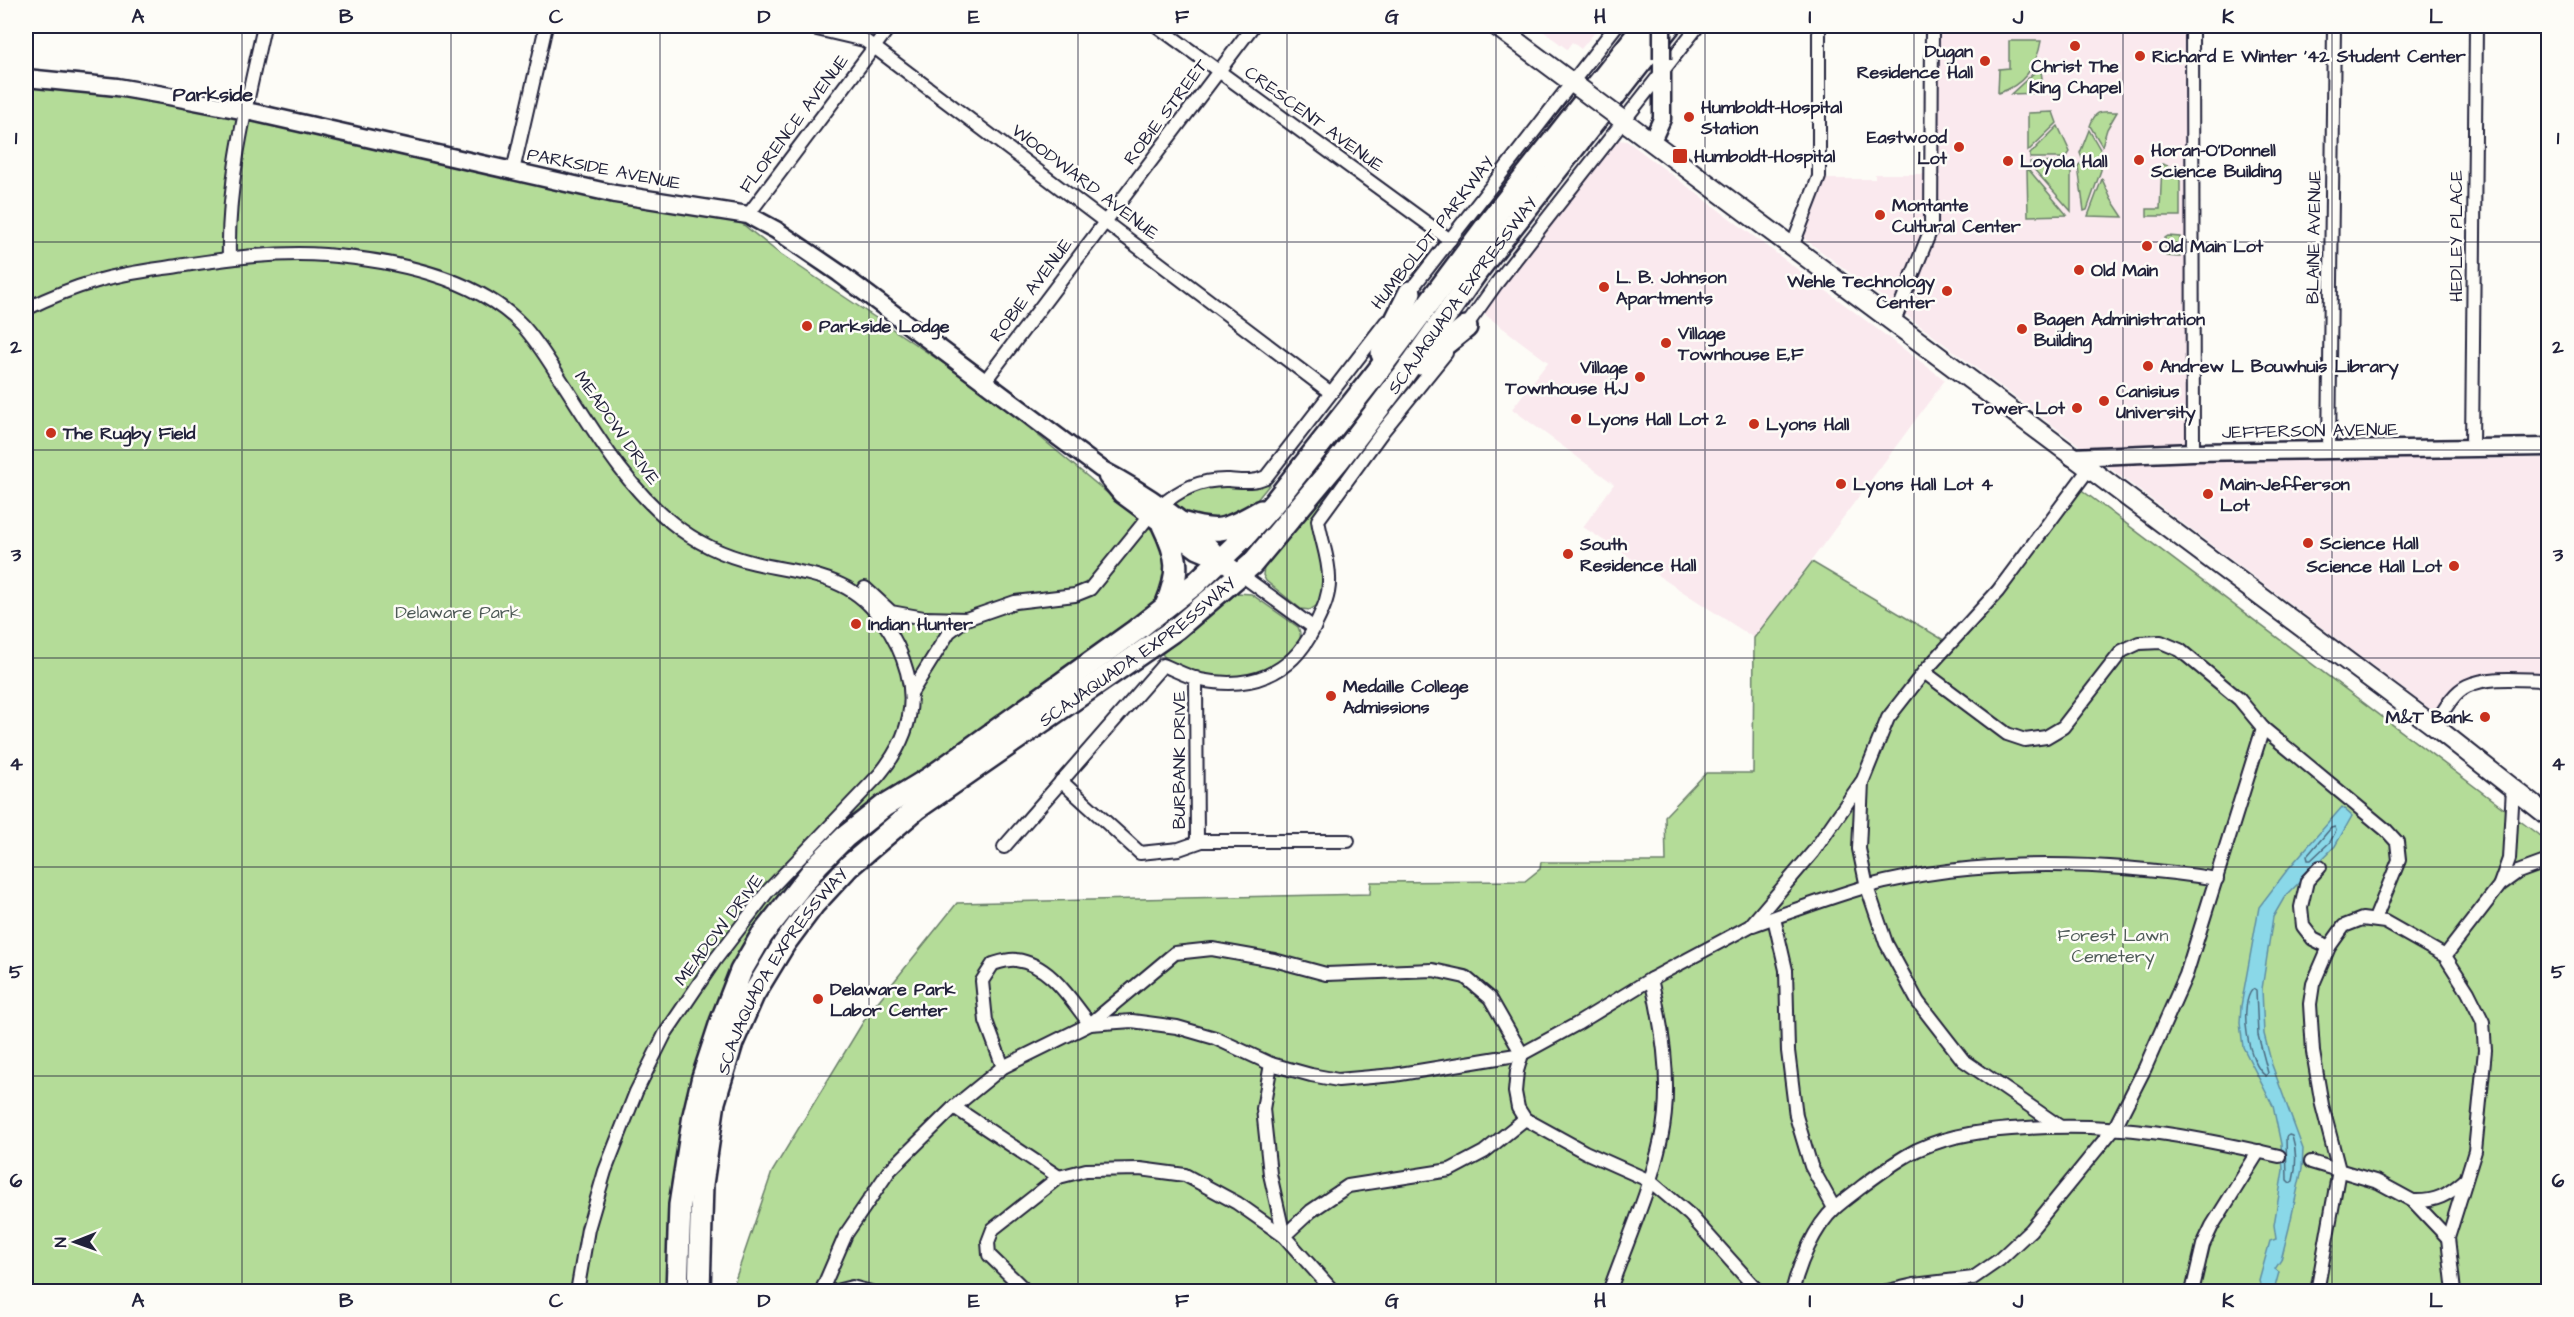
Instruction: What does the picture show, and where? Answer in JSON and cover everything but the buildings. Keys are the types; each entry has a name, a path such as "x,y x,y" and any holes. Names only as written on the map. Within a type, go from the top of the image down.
{"highway":[{"name":"SCAJAQUADA EXPRESSWAY","path":"677,1292 680,1205 694,1115 703,1077 741,971 762,935 818,864 845,837 884,806 930,778 1166,606 1221,561 1274,503 1378,371 1488,224 1644,26"},
{"name":"SCAJAQUADA EXPRESSWAY","path":"699,1292 702,1184 714,1102 732,1042 753,995 784,944 813,905 849,866 917,808 1177,628 1252,564 1338,461 1403,376 1478,270 1669,26"},
{"path":"1378,371 1384,344 1410,292"},
{"path":"1403,376 1466,327"},
{"path":"1163,517 1211,531 1222,530 1234,526 1274,503"},
{"path":"1163,517 1177,561 1175,580 1166,606"}],"main road":[{"path":"1496,26 2434,726 2548,816"}],"street":[{"path":"229,258 229,223 234,170 264,26"},
{"path":"513,171 546,26"},
{"name":"WOODWARD AVENUE","path":"804,26 864,40 1331,393"},
{"name":"FLORENCE AVENUE","path":"748,215 890,26"},
{"name":"CRESCENT AVENUE","path":"1157,26 1450,240"},
{"name":"ROBIE STREET","path":"1106,221 1254,26"},
{"name":"HUMBOLDT PARKWAY","path":"966,619 1015,602 1076,596 1090,589 1163,517 1177,493 1204,483 1258,481 1266,477 1450,240 1575,85 1616,26"},
{"path":"1652,141 1662,118 1662,26"},
{"path":"1004,847 1163,664 1196,678 1224,683 1248,682 1267,676 1287,665 1303,650 1327,602 1328,557 1318,520 1621,119 1662,66 1698,26"},
{"path":"1792,247 1819,177 1819,26"},
{"path":"1893,324 1931,229 1932,26"},
{"path":"2193,26 2193,452"},
{"name":"BLAINE AVENUE","path":"2329,450 2334,26"},
{"name":"HEDLEY PLACE","path":"2472,448 2476,26"},
{"name":"PARKSIDE AVENUE","path":"26,78 117,87 245,111 636,198 748,215 776,230 839,273 1101,469 1121,494 1209,544 1221,561 1240,574"},
{"name":"ROBIE AVENUE","path":"985,381 1106,221"},
{"name":"MEADOW DRIVE","path":"26,309 73,289 122,274 229,258 324,255 399,266 451,280 492,302 521,325 626,476 648,503 673,525 710,547 734,557 812,575 841,585 861,597 894,638 902,655 911,693 909,723 894,757 768,891 715,960 665,1034 636,1092 608,1161 588,1229 577,1292"},
{"name":"JEFFERSON AVENUE","path":"2072,457 2193,452 2548,447"},
{"path":"1750,926 1813,852 1863,780 1888,718 1924,672 1998,591 2088,470"},
{"path":"1240,574 1314,628"},
{"path":"865,588 891,612 924,618 966,619"},
{"path":"911,693 949,632 966,619"},
{"path":"1924,672 2007,734 2025,740 2046,736 2063,727 2122,651 2139,643 2161,642 2180,650 2239,699 2263,728 2376,821 2397,843 2399,860 2375,919"},
{"name":"BURBANK DRIVE","path":"1196,678 1197,842"},
{"path":"2434,726 2453,699 2466,686 2486,681 2548,680"},
{"path":"1882,1292 1914,1285 1973,1278 1999,1260 2031,1230 2115,1127 2145,1068 2187,975 2263,728"},
{"path":"1863,780 1859,839 1866,887 1886,943 1918,1002 1963,1060 2059,1126"},
{"path":"1061,781 1140,853 1179,849 1197,842 1348,842"},
{"path":"2500,885 2509,860 2513,788"},
{"path":"2445,956 2500,885 2518,872 2548,861"},
{"path":"1090,1024 1132,1021 1177,1027 1215,1038 1271,1064 1338,1080 1394,1075 1522,1054 1651,979 1750,926 1866,887 1953,871 2060,864 2150,868 2217,879"},
{"path":"2320,867 2307,881 2301,907 2303,926 2313,939 2329,946"},
{"path":"1774,918 1786,970 1788,1051 1796,1116 1811,1166 1834,1208"},
{"path":"2317,1292 2339,1170 2320,1094 2313,1052 2310,1004 2313,984 2329,946 2344,926 2362,919 2375,919 2417,938 2445,956 2468,992 2482,1022 2485,1050 2476,1140 2448,1238 2454,1292"},
{"path":"821,1292 846,1234 889,1172 954,1107 1004,1067 1090,1024 1175,952 1212,949 1274,960 1326,974 1433,970 1465,977 1490,998 1522,1054 1517,1071 1515,1092 1518,1108 1525,1119 1585,1152 1650,1180 1690,1215 1759,1292"},
{"path":"1004,1067 986,1021 982,981 993,964 1014,959 1037,965 1058,984 1090,1024"},
{"path":"1609,1292 1650,1180 1662,1136 1665,1076 1661,1018 1651,979"},
{"path":"1271,1064 1263,1109 1270,1174 1284,1236"},
{"path":"954,1107 1059,1177"},
{"path":"1284,1236 1311,1211 1348,1186 1450,1170 1484,1152 1525,1119"},
{"path":"1792,1292 1813,1240 1834,1208 1873,1178 1917,1150 1968,1134 2059,1126 2115,1127 2156,1131 2279,1156"},
{"path":"2192,1292 2203,1245 2212,1226 2259,1151"},
{"path":"2311,1162 2378,1182 2413,1201 2448,1238"},
{"path":"1027,1292 989,1255 988,1242 993,1229 1059,1177 1086,1170 1140,1169 1185,1175 1237,1203 1284,1236 1334,1292"},
{"path":"2413,1201 2429,1201 2449,1195 2467,1178"},
{"path":"1958,1281 1966,1292"},
{"path":"832,1292 852,1287 871,1292"}],"shaded area":[{"path":"1536,26 1600,26 1581,49 1572,42 1567,49"},
{"name":"Canisius University","path":"1939,26 2186,26 2186,461 2548,458 2548,675 2475,676 2464,682 2434,712 1802,237 1825,179 1875,179 1875,174 1936,174"},
{"path":"1618,140 1627,141 1945,380 1754,638 1583,527 1614,484 1512,409 1548,362 1483,313"}],"green space":[{"path":"2009,41 2041,41 2036,59 2027,74 2015,85 1998,93 1999,69 2009,68"},
{"path":"2041,71 2044,92 2011,94 2035,72"},
{"name":"Delaware Park","path":"26,85 159,101 224,113 619,204 740,222 776,251 955,371 1010,412 1165,541 1172,573 1156,601 1062,668 808,869 694,1073 679,1135 669,1291 26,1291"},
{"path":"2053,112 2057,123 2028,151 2028,113"},
{"path":"2117,112 2107,129 2102,146 2090,126 2092,121 2099,113"},
{"path":"2058,126 2070,152 2066,158 2030,158 2030,154"},
{"path":"2089,130 2101,151 2101,158 2082,158 2080,153"},
{"path":"2030,162 2065,163 2071,168 2071,211 2031,166"},
{"path":"2101,162 2101,170 2087,210 2084,211 2078,166 2081,163"},
{"path":"2162,164 2180,170 2180,216 2147,216 2147,209 2160,209"},
{"path":"2027,170 2029,170 2067,215 2028,216"},
{"path":"2102,179 2111,199 2123,217 2088,216"},
{"path":"2180,237 2180,257 2166,256 2165,238"},
{"path":"1348,465 1350,466 1315,514 1313,528 1323,570 1321,603 1310,610 1301,609 1266,581 1263,575 1264,567 1298,521"},
{"path":"1272,477 1274,479 1243,517 1199,522 1172,505 1182,497 1206,487"},
{"name":"Forest Lawn Cemetery","path":"2075,485 2548,842 2548,1291 731,1292 772,1172 868,1014 957,903 1370,894 1371,882 1525,881 1540,869 1541,862 1666,862 1665,816 1706,773 1753,773 1754,638 1812,562 1947,642"},
{"path":"1237,593 1251,594 1298,627 1300,637 1297,646 1290,654 1256,672 1227,677 1196,673 1168,660 1162,654"}],"water":[{"path":"2342,807 2352,816 2335,846 2284,898 2273,917 2262,989 2264,1034 2272,1065 2303,1149 2302,1169 2289,1228 2281,1260 2275,1269 2279,1272 2274,1291 2262,1291 2259,1281 2270,1241 2276,1239 2274,1225 2283,1170 2281,1144 2273,1106 2243,1047 2240,1023 2241,1006 2259,907 2288,869"}],"place":[{"name":"Christ The King Chapel","path":"2075,46"},
{"name":"Richard E Winter '42 Student Center","path":"2140,56"},
{"name":"Dugan Residence Hall","path":"1985,61"},
{"name":"Humboldt-Hospital Station","path":"1689,117"},
{"name":"Eastwood Lot","path":"1959,147"},
{"name":"Humboldt–Hospital","path":"1680,156"},
{"name":"Horan-O'Donnell Science Building","path":"2139,160"},
{"name":"Loyola Hall","path":"2008,161"},
{"name":"Montante Cultural Center","path":"1880,215"},
{"name":"Old Main Lot","path":"2147,246"},
{"name":"Old Main","path":"2079,270"},
{"name":"L. B. Johnson Apartments","path":"1604,287"},
{"name":"Wehle Technology Center","path":"1947,291"},
{"name":"Parkside Lodge","path":"807,326"},
{"name":"Bagen Administration Building","path":"2022,329"},
{"name":"Village Townhouse E,F","path":"1666,343"},
{"name":"Andrew L Bouwhuis Library","path":"2148,366"},
{"name":"Village Townhouse H,J","path":"1640,377"},
{"name":"Canisius University","path":"2104,401"},
{"name":"Tower Lot","path":"2077,408"},
{"name":"Lyons Hall Lot 2","path":"1576,419"},
{"name":"Lyons Hall","path":"1754,424"},
{"name":"The Rugby Field","path":"51,433"},
{"name":"Lyons Hall Lot 4","path":"1841,484"},
{"name":"Main-Jefferson Lot","path":"2208,494"},
{"name":"Science Hall","path":"2308,543"},
{"name":"South Residence Hall","path":"1568,554"},
{"name":"Science Hall Lot","path":"2454,566"},
{"name":"Indian Hunter","path":"856,624"},
{"name":"Medaille College Admissions","path":"1331,696"},
{"name":"M&T Bank","path":"2485,717"},
{"name":"Delaware Park Labor Center","path":"818,999"}],"district":[{"name":"Parkside","path":"213,95"}]}
